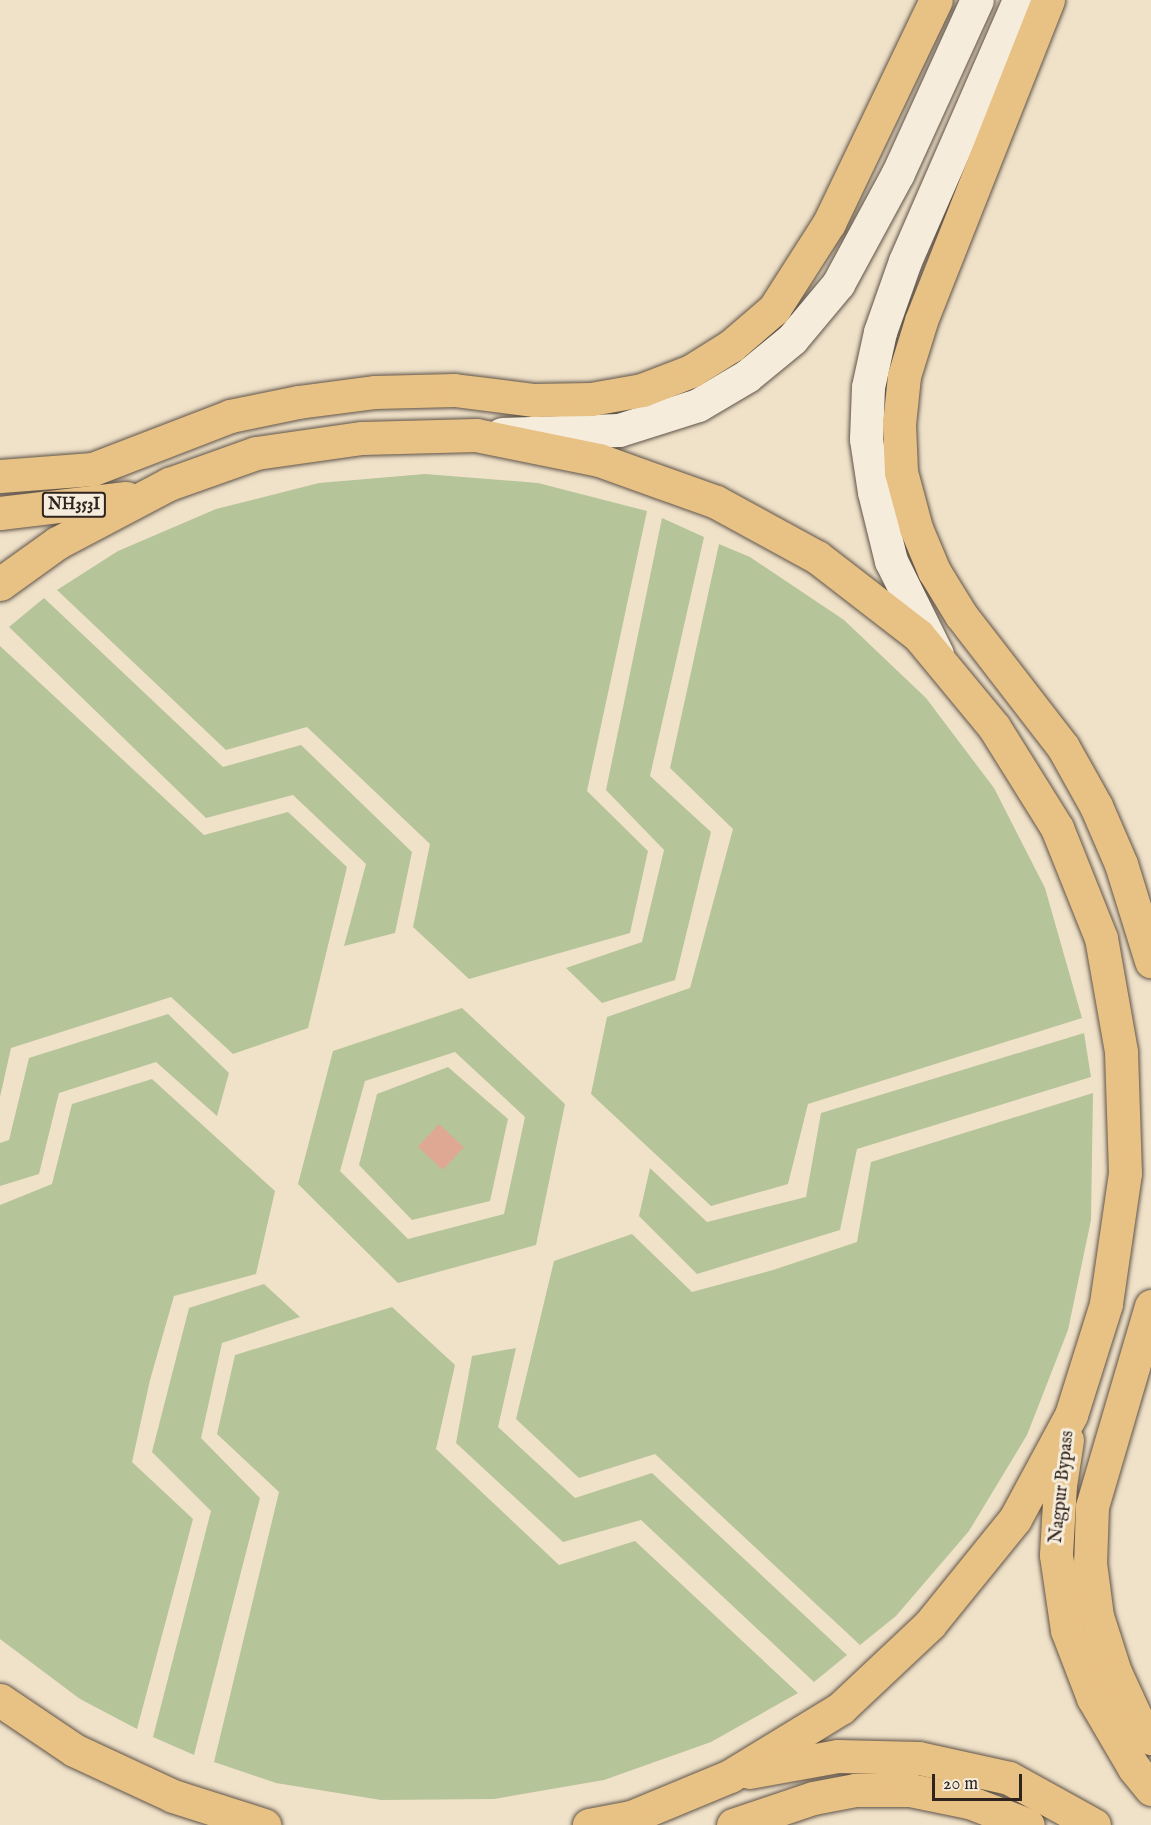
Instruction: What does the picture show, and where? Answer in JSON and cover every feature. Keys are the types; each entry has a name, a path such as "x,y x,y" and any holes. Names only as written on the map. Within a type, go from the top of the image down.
{"highway":[{"path":"0,476 93,469 230,416 298,402 375,393 454,390 534,400 591,399 642,390 691,372 731,346 774,309 829,223 936,0"},
{"path":"1048,0 921,321 904,376 899,424 901,472 916,528 934,571 961,615 1063,747 1096,807 1121,864 1151,961"},
{"path":"0,584 57,543 169,484 256,453 362,438 476,435 599,460 716,502 817,557 918,635 994,727 1057,828 1101,938 1121,1052 1125,1173 1106,1304 1071,1414 1015,1519 930,1624 840,1708 730,1776 631,1817 589,1825"},
{"name":"NH353I","path":"0,513 148,495"},
{"path":"1151,1306 1092,1507 1090,1563 1097,1616 1115,1672 1138,1722 1151,1738"},
{"name":"Nagpur Bypass","path":"1071,1414 1060,1485 1056,1555 1067,1629 1093,1698 1134,1768 1151,1789"},
{"path":"0,1700 74,1750 173,1796 264,1825"},
{"path":"730,1776 838,1756 919,1758 1008,1778 1094,1825"},
{"path":"733,1825 813,1798 866,1790 910,1790 969,1802 1028,1825"}],"street":[{"path":"476,435 619,430 698,405 747,376 792,339 838,284 898,173 977,0"},
{"path":"944,666 891,561 874,492 866,439 868,387 880,332 905,261 1019,0"}],"green space":[{"path":"425,474 538,483 647,511 587,791 648,851 630,933 469,979 413,927 430,844 307,727 226,750 57,590 118,551 216,509 319,483"},
{"path":"662,518 704,537 650,776 711,832 675,980 602,1003 566,968 642,942 664,850 606,790"},
{"path":"719,544 750,557 844,620 926,698 994,788 1045,888 1082,1018 808,1104 788,1184 711,1206 591,1094 607,1017 690,988 733,829 670,768"},
{"path":"44,598 223,767 301,745 412,852 395,933 344,946 366,864 293,795 206,818 9,627"},
{"path":"0,646 204,835 288,812 347,867 308,1028 233,1054 171,997 11,1048 0,1097"},
{"path":"462,1008 565,1104 536,1245 398,1283 298,1184 333,1051","holes":["455,1052 525,1117 504,1214 408,1239 340,1171 365,1081"]},
{"path":"168,1014 229,1073 217,1116 156,1062 59,1093 39,1174 0,1186 0,1143 9,1140 29,1058"},
{"path":"1084,1033 1091,1077 857,1149 840,1230 697,1274 639,1216 650,1168 707,1222 806,1197 821,1113"},
{"path":"448,1067 508,1119 490,1201 412,1220 359,1165 377,1094"},
{"path":"152,1079 275,1191 256,1274 174,1296 150,1380 132,1462 193,1519 137,1729 80,1699 0,1639 0,1205 52,1184 72,1104"},
{"path":"1093,1093 1091,1220 1068,1330 1027,1435 969,1531 896,1616 860,1645 655,1454 579,1478 516,1419 554,1261 632,1234 692,1292 773,1270 857,1242 871,1162"},
{"path":"264,1284 300,1317 222,1343 201,1438 260,1498 194,1755 153,1737 211,1511 152,1452 189,1308"},
{"path":"392,1307 455,1365 436,1449 559,1565 635,1541 798,1693 711,1742 604,1780 494,1799 381,1800 276,1783 214,1762 279,1492 217,1434 235,1355"},
{"path":"516,1348 498,1427 575,1498 652,1473 847,1655 814,1682 641,1520 563,1542 456,1443 472,1356"}],"building":[{"path":"439,1124 464,1147 443,1170 418,1147"}]}
